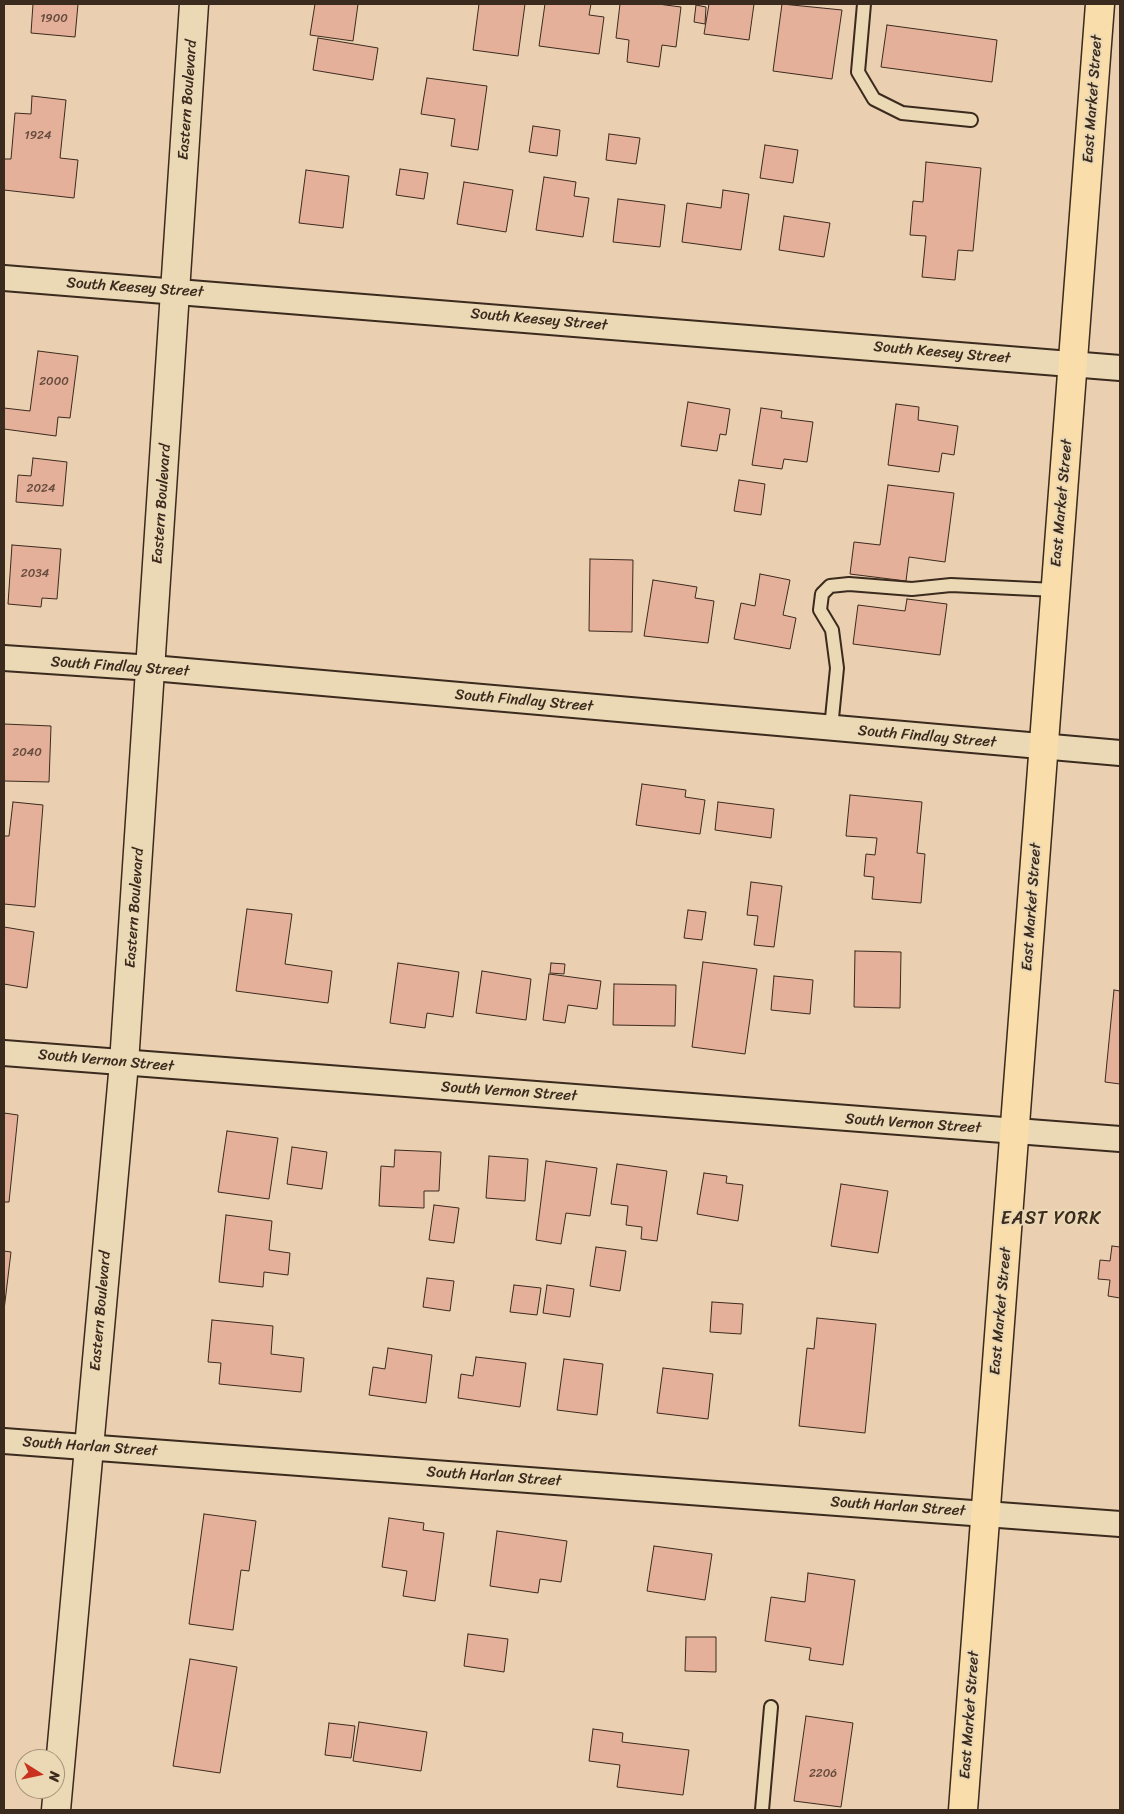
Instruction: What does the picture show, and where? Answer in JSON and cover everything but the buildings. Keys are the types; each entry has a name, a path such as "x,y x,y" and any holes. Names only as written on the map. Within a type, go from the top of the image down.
{"main road":[{"name":"East Market Street","path":"963,1810 984,1513 1015,1132 1100,4"}],"street":[{"name":"Eastern Boulevard","path":"56,1810 124,1063 152,668 194,4"},
{"name":"South Keesey Street","path":"4,278 1120,368"},
{"name":"South Findlay Street","path":"4,658 152,668 1120,753"},
{"name":"South Vernon Street","path":"4,1053 1120,1139"},
{"name":"South Harlan Street","path":"4,1441 1120,1524"}],"lane":[{"path":"864,4 858,72 874,99 902,113 971,120"},
{"path":"831,728 837,668 832,630 820,610 822,594 830,586 849,584 912,589 951,585 1055,590"},
{"path":"762,1810 771,1707"}],"district":[{"name":"EAST YORK","path":"1051,1219"}]}
